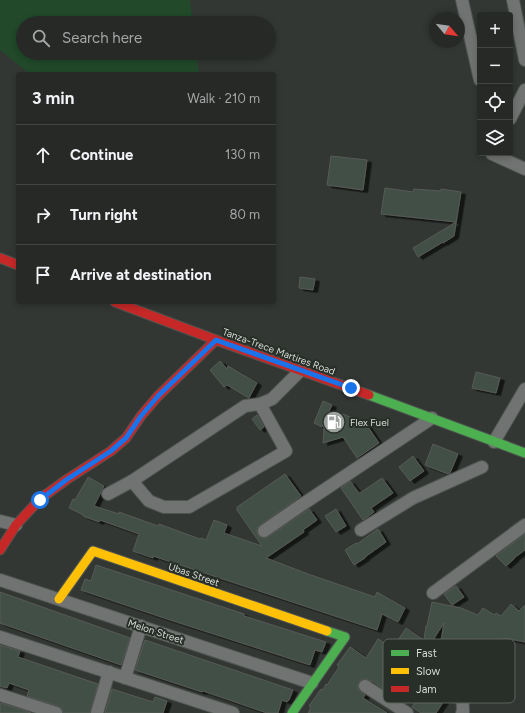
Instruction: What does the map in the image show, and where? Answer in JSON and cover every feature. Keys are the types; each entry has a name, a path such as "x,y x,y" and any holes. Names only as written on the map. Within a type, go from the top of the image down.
{"street":[{"path":"462,0 477,67"},
{"path":"513,0 521,22 525,60"},
{"path":"513,113 525,90"},
{"path":"496,156 525,169"},
{"path":"0,258 16,264"},
{"name":"Tanza-Trece Martires Road","path":"120,304 525,453"},
{"path":"0,550 16,525 40,500 66,480 111,451 126,438 141,416 158,396 216,340"},
{"path":"108,494 132,481 245,406 260,404 272,399 301,370"},
{"path":"494,442 525,389"},
{"path":"132,481 149,501 164,507 189,507 286,451 260,404"},
{"path":"264,531 432,418"},
{"path":"361,530 413,498 482,467"},
{"path":"0,521 16,525"},
{"path":"433,593 525,525"},
{"name":"Ubas Street","path":"59,599 92,551 345,637 312,683"},
{"name":"Melon Street","path":"0,580 312,683"},
{"path":"125,678 141,626"},
{"path":"0,637 233,713"},
{"path":"97,713 109,672"},
{"path":"292,713 312,683"},
{"path":"365,686 383,698"},
{"path":"0,695 56,713"},
{"path":"391,703 407,713"},
{"path":"464,703 465,713"}],"green space":[{"path":"0,0 190,0 192,16 16,16 16,60 197,60 199,72 28,72 0,50"}],"building":[{"path":"331,156 367,160 363,190 327,185"},
{"path":"385,188 413,192 414,189 441,191 441,189 461,192 454,236 418,257 413,248 456,222 381,214"},
{"path":"300,277 315,279 313,290 299,288"},
{"path":"220,361 227,369 228,366 257,383 249,398 227,385 224,387 210,370"},
{"path":"476,372 500,378 496,393 472,388"},
{"path":"323,401 332,405 322,427 314,423"},
{"path":"343,414 366,424 379,443 357,458 343,437 323,443 324,426"},
{"path":"257,415 264,427 260,430 252,419"},
{"path":"433,444 458,454 450,473 448,474 425,465"},
{"path":"413,456 424,471 410,481 399,467"},
{"path":"285,474 301,496 260,525 257,528 258,535 261,538 268,537 309,509 317,520 303,530 304,532 266,558 375,597 377,592 405,608 398,622 382,614 377,630 153,556 153,558 133,551 139,534 100,520 99,522 83,516 69,508 73,499 75,500 88,477 104,486 94,506 119,514 119,512 158,526 159,524 206,540 214,520 227,525 224,533 262,546 237,510 237,507"},
{"path":"382,478 393,493 371,508 374,512 363,520 341,488 350,481 360,493"},
{"path":"336,509 346,526 336,532 325,516"},
{"path":"378,529 386,542 354,565 345,550 356,543 357,544"},
{"path":"525,534 525,550 506,566 496,556"},
{"path":"96,565 244,614 244,616 326,642 322,652 315,650 310,665 81,590 85,579 91,581"},
{"path":"456,586 464,597 452,605 444,594"},
{"path":"0,592 130,638 121,665 0,623"},
{"path":"432,602 461,608 478,615 483,608 495,615 496,613 501,616 511,604 519,611 525,605 525,642 504,638 441,639 444,623 434,639 424,639"},
{"path":"406,628 422,639 399,639"},
{"path":"378,639 383,642 383,688 374,682 362,679 359,682 358,689 365,695 363,698 387,713 308,713 311,707 309,706 321,689 323,690 326,684 327,685 339,667 337,665 350,647 366,658"},
{"path":"145,640 293,690 287,702 282,700 278,713 267,713 135,670"},
{"path":"0,645 20,651 18,657 98,684 90,713 63,713 62,708 58,706 27,696 29,690 9,683 7,688 0,686"},
{"path":"112,689 153,702 155,697 167,701 163,713 105,713"},
{"path":"1,703 31,713 0,713"},
{"path":"415,703 443,703 436,713 421,713 412,707"}],"traffic: fast":[{"path":"369,395 525,453"},
{"path":"292,713 345,637 327,631"}],"traffic: slow":[{"path":"59,599 93,551 327,631"}],"traffic: jam":[{"path":"0,258 16,264"},
{"path":"120,304 369,395"},
{"path":"0,550 16,525 40,499 111,451 126,438 141,416 158,396 216,340"}],"place":[{"name":"Flex Fuel","path":"334,422"}],"route":[{"path":"40,500 66,480 111,451 126,438 141,416 158,396 216,340 351,388"}]}
